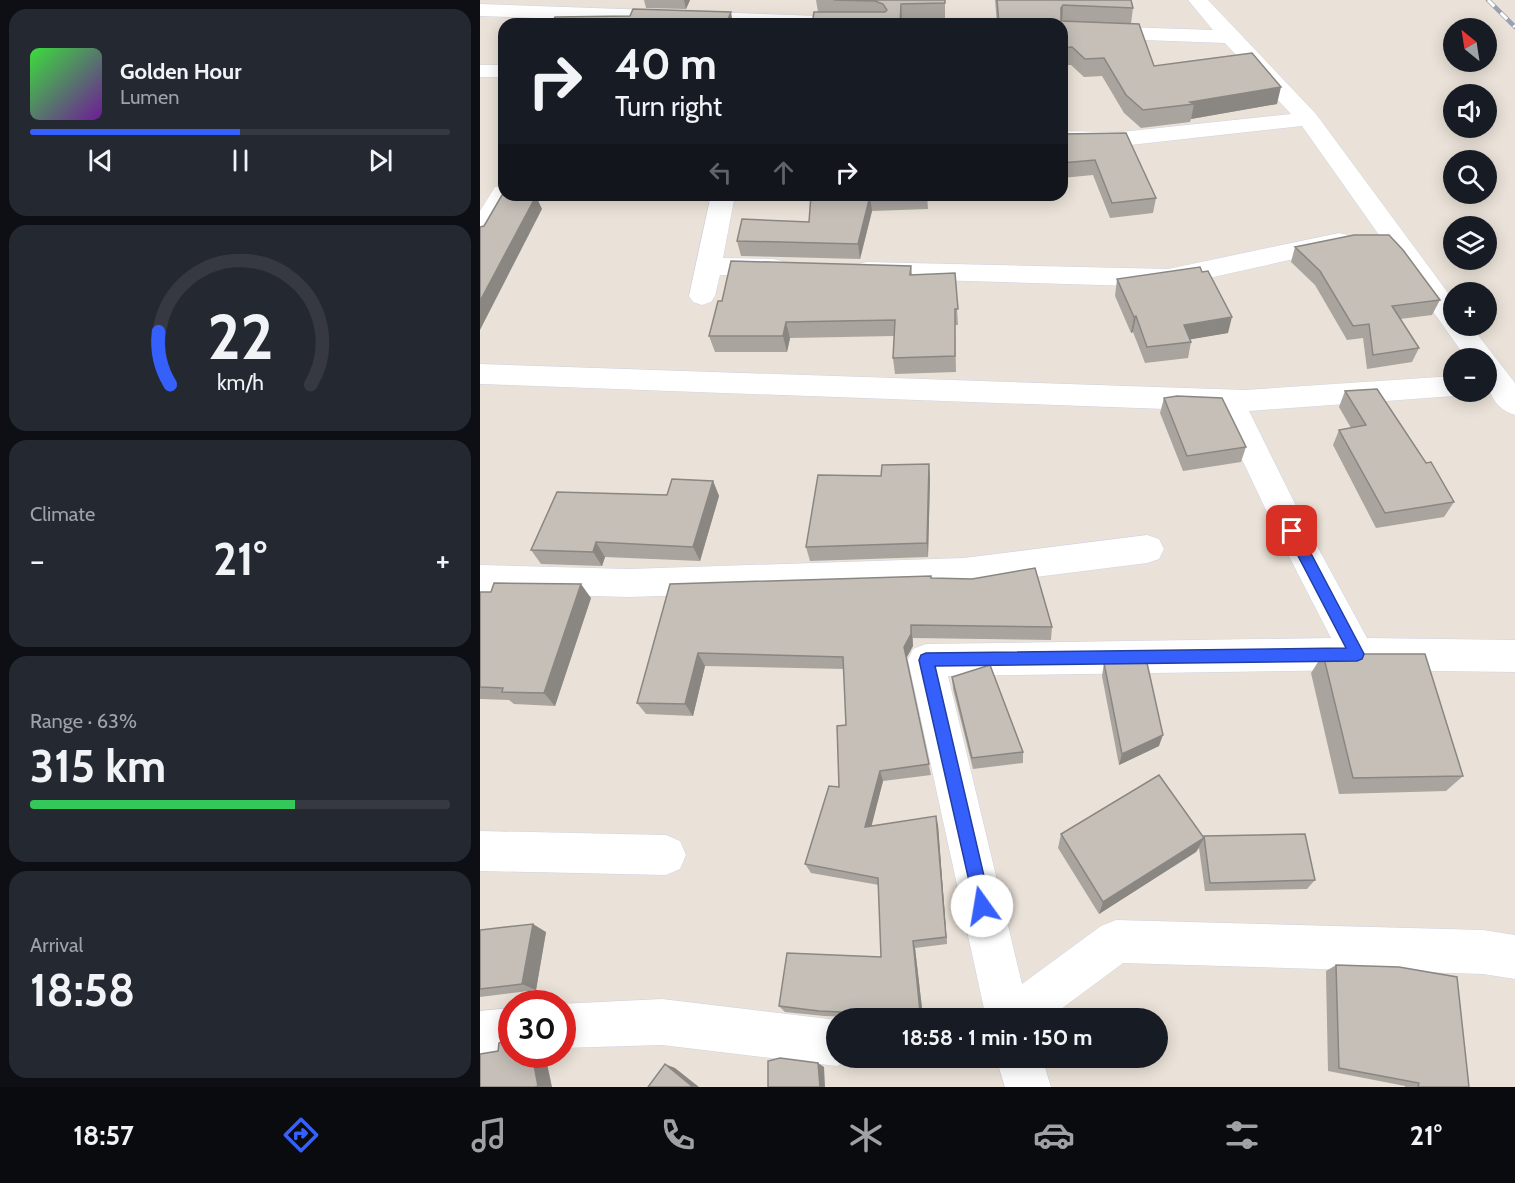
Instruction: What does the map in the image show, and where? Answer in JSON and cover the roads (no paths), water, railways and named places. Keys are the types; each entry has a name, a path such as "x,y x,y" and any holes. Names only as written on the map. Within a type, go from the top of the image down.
{"street":[{"path":"1198,0 1202,7 1308,119 1374,240 1443,310"},
{"path":"480,10 761,15 799,18"},
{"path":"1068,31 1232,38"},
{"path":"480,71 498,71"},
{"path":"1068,138 1122,139 1308,119"},
{"path":"480,232 499,201"},
{"path":"702,296 722,201"},
{"path":"838,269 1167,278 1348,239 1374,240"},
{"path":"709,266 792,268"},
{"path":"480,374 1229,401 1443,387"},
{"path":"1229,401 1292,531 1357,654"},
{"path":"480,579 629,583 964,572 1147,549"},
{"path":"1006,1008 926,660 1357,654 1515,656"},
{"path":"480,851 666,855"},
{"path":"1026,1008 1116,941 1484,952 1515,957"},
{"path":"576,1025 662,1022 826,1043"},
{"path":"480,1034 498,1032"},
{"path":"1022,1068 1028,1087"}],"railway":[{"path":"1488,0 1515,27"}]}
